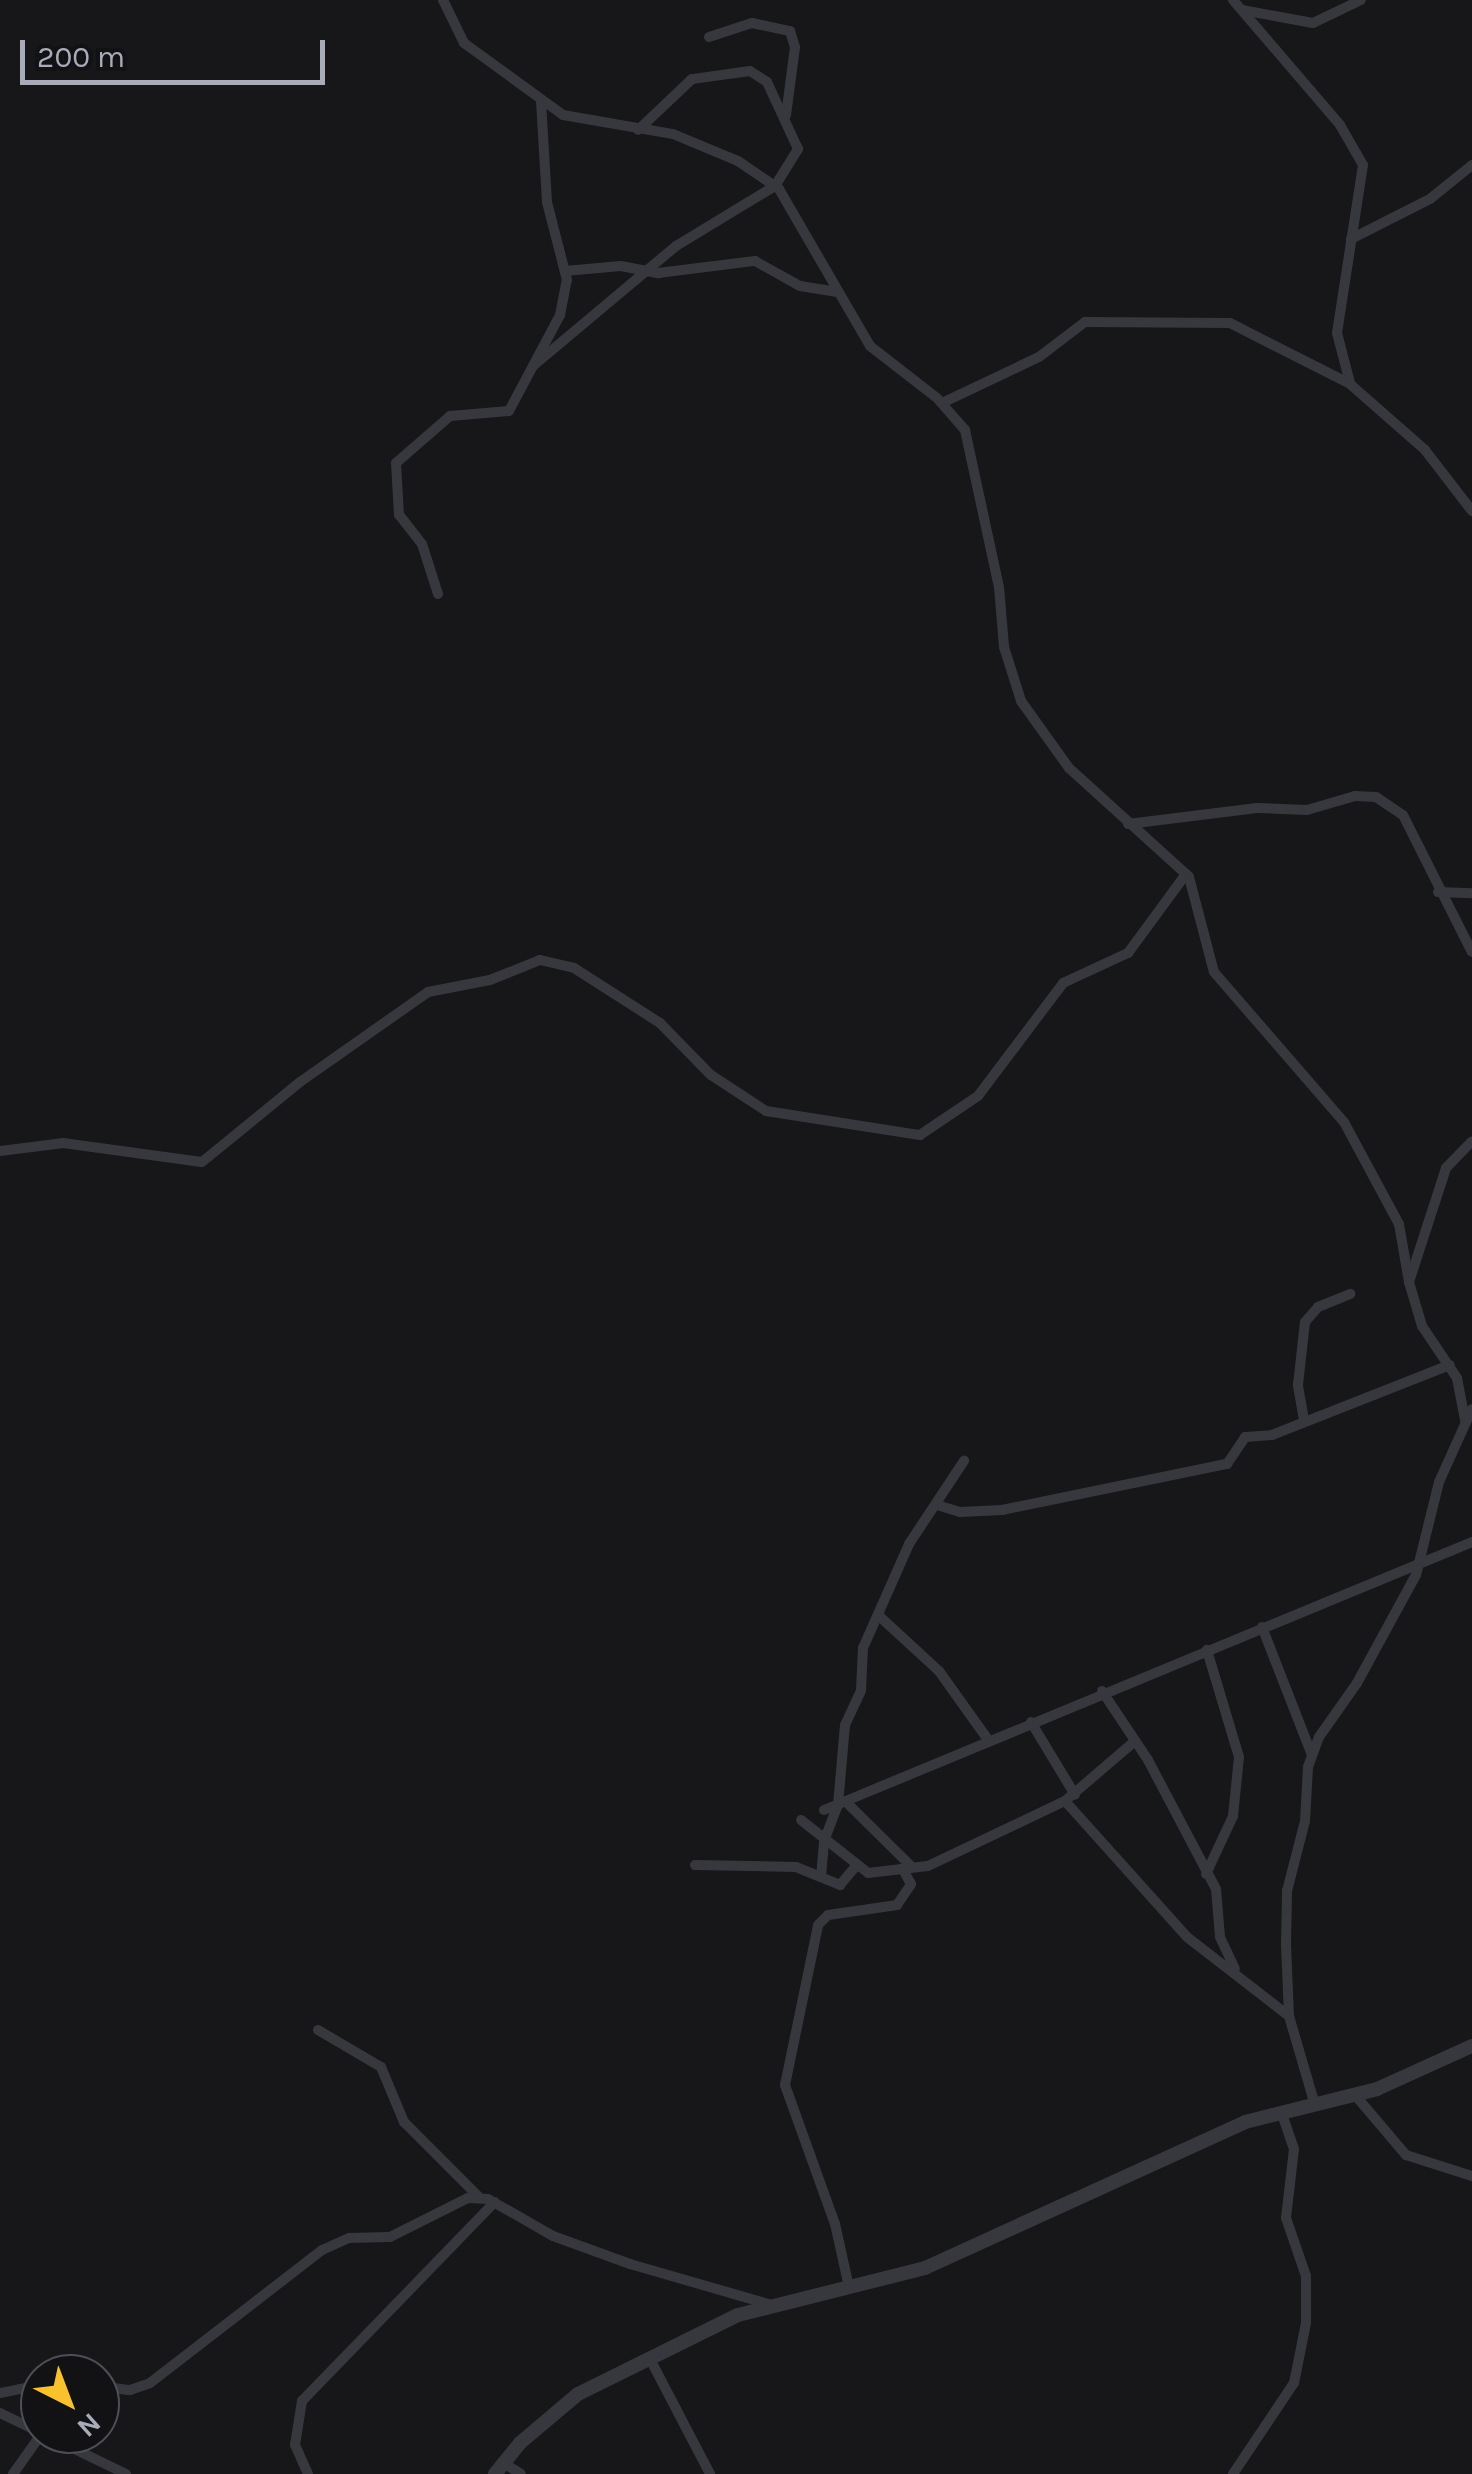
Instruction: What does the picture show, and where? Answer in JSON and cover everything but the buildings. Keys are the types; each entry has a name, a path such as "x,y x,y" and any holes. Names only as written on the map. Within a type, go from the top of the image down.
{"street":[{"path":"443,0 464,43 542,101 590,124 673,134 722,153 775,186 790,202 808,249 872,348 942,402 969,437 1004,647 1021,701 1069,768 1186,874 1214,972 1344,1122 1400,1227 1409,1282 1422,1326 1450,1365 1469,1414 1440,1482 1420,1562 1357,1682 1311,1753 1288,1892 1289,2016 1315,2105"},
{"path":"1233,0 1361,159 1336,333 1350,384"},
{"path":"1241,10 1312,23 1361,0"},
{"path":"709,38 752,23 790,30 795,47 786,116"},
{"path":"533,366 650,273 676,246 775,186 798,149 786,116 766,82 753,72 731,71 684,83 638,130"},
{"path":"438,594 422,544 399,515 396,463 450,416 509,411 565,302 564,271 548,202 542,101"},
{"path":"1351,240 1439,194 1472,165"},
{"path":"564,271 620,266 650,273 755,261 772,265 800,286 839,292"},
{"path":"942,402 1039,357 1079,325 1109,318 1230,323 1350,384 1425,450 1472,511"},
{"path":"1128,824 1257,808 1307,810 1372,796 1403,815 1438,892 1472,952"},
{"path":"0,1150 63,1144 202,1162 300,1082 428,992 551,960 660,1023 712,1075 766,1111 920,1135 967,1108 1063,983 1128,953 1186,874"},
{"path":"1438,892 1472,892"},
{"path":"1409,1282 1446,1168 1472,1141"},
{"path":"1304,1420 1298,1385 1305,1322 1318,1307 1350,1294"},
{"path":"937,1505 960,1512 1002,1510 1212,1468 1230,1462 1245,1437 1272,1435 1450,1365"},
{"path":"821,1877 824,1841 842,1803 844,1726 861,1690 861,1654 909,1544 964,1461"},
{"path":"824,1810 1102,1691 1472,1542"},
{"path":"878,1615 938,1672 989,1740"},
{"path":"1262,1628 1311,1753"},
{"path":"1206,1874 1233,1816 1240,1757 1207,1650"},
{"path":"1102,1691 1135,1741 1206,1874 1234,1969"},
{"path":"1031,1722 1070,1798 1187,1937 1234,1969 1289,2016"},
{"path":"801,1820 855,1867 876,1874 907,1868 965,1853 1070,1798 1135,1741"},
{"path":"842,1803 907,1868 911,1884 896,1904 837,1913 818,1925 785,2085 834,2224 849,2287"},
{"path":"695,1865 784,1866 845,1884 855,1867"},
{"path":"318,2030 380,2067 404,2122 480,2197 567,2241 769,2304"},
{"path":"498,2468 578,2394 769,2304 849,2287 949,2258 1245,2122 1414,2076 1472,2046"},
{"path":"1355,2095 1406,2155 1472,2176"},
{"path":"1233,2474 1294,2384 1306,2323 1306,2276 1286,2222 1294,2149 1281,2112"},
{"path":"120,2389 150,2384 334,2244 390,2237 480,2197"},
{"path":"308,2474 295,2445 308,2392 495,2202"},
{"path":"650,2359 710,2474"},
{"path":"81,2454 126,2474"},
{"path":"498,2468 522,2474"}]}
